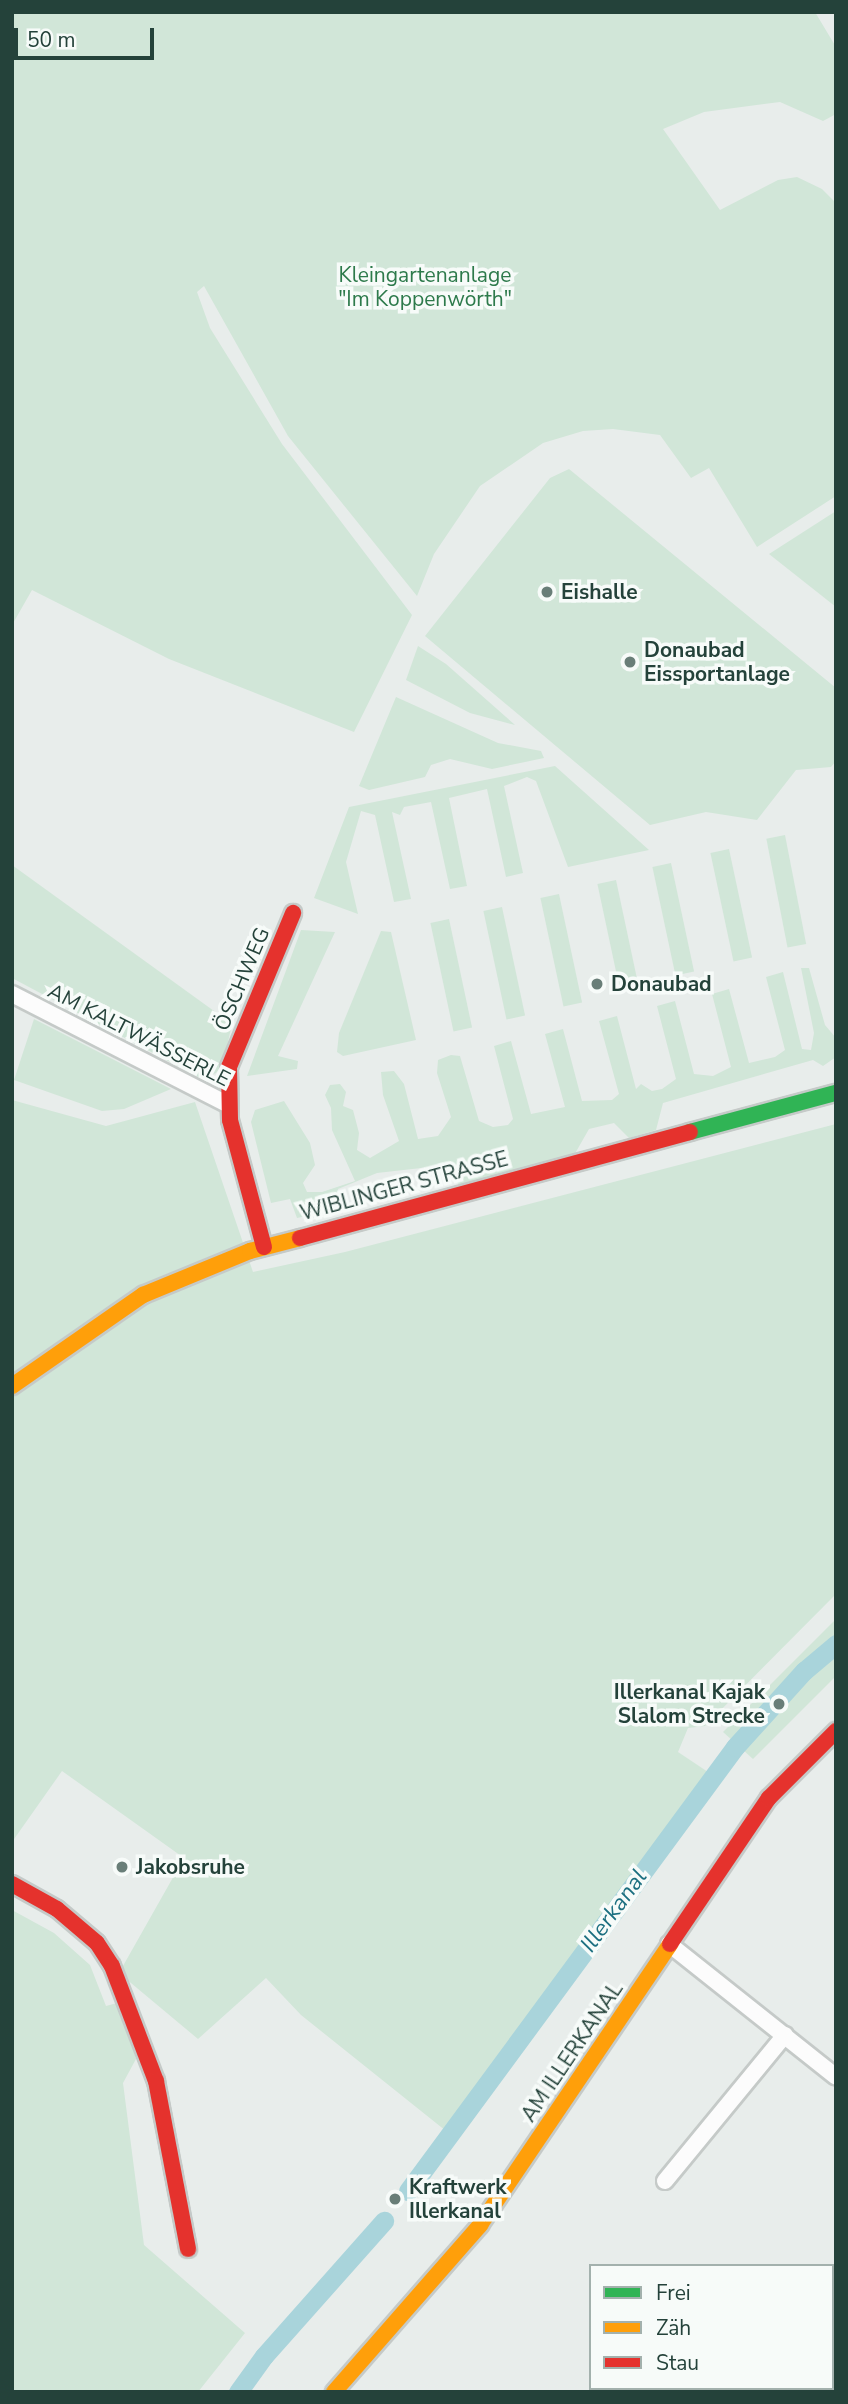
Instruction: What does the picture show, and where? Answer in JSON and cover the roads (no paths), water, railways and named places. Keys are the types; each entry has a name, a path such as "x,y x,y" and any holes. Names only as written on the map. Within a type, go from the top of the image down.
{"street":[{"name":"ÖSCHWEG","path":"227,1104 229,1067 293,913"},
{"name":"AM KALTWÄSSERLE","path":"12,994 227,1104 264,1247"},
{"name":"WIBLINGER STRASSE","path":"12,1386 94,1325 143,1295 264,1247 836,1093"},
{"name":"AM ILLERKANAL","path":"334,2391 480,2225 769,1798 836,1731"},
{"path":"12,1884 57,1909 97,1943 112,1966 156,2081 176,2169 188,2249"},
{"path":"669,1944 836,2077"},
{"path":"665,2181 785,2035"}],"waterway":[{"name":"Illerkanal","path":"408,2191 735,1747 804,1671 836,1644"},
{"name":"Illerkanal","path":"238,2392 264,2356 384,2221"}],"place":[{"name":"Eishalle","path":"547,592"},
{"name":"Donaubad Eissportanlage","path":"630,662"},
{"name":"Donaubad","path":"597,984"},
{"name":"Illerkanal Kajak Slalom Strecke","path":"779,1704"},
{"name":"Jakobsruhe","path":"122,1867"},
{"name":"Kraftwerk Illerkanal","path":"395,2199"}],"park label":[{"name":"Kleingartenanlage \"Im Koppenwörth\"","path":"425,287"}]}
